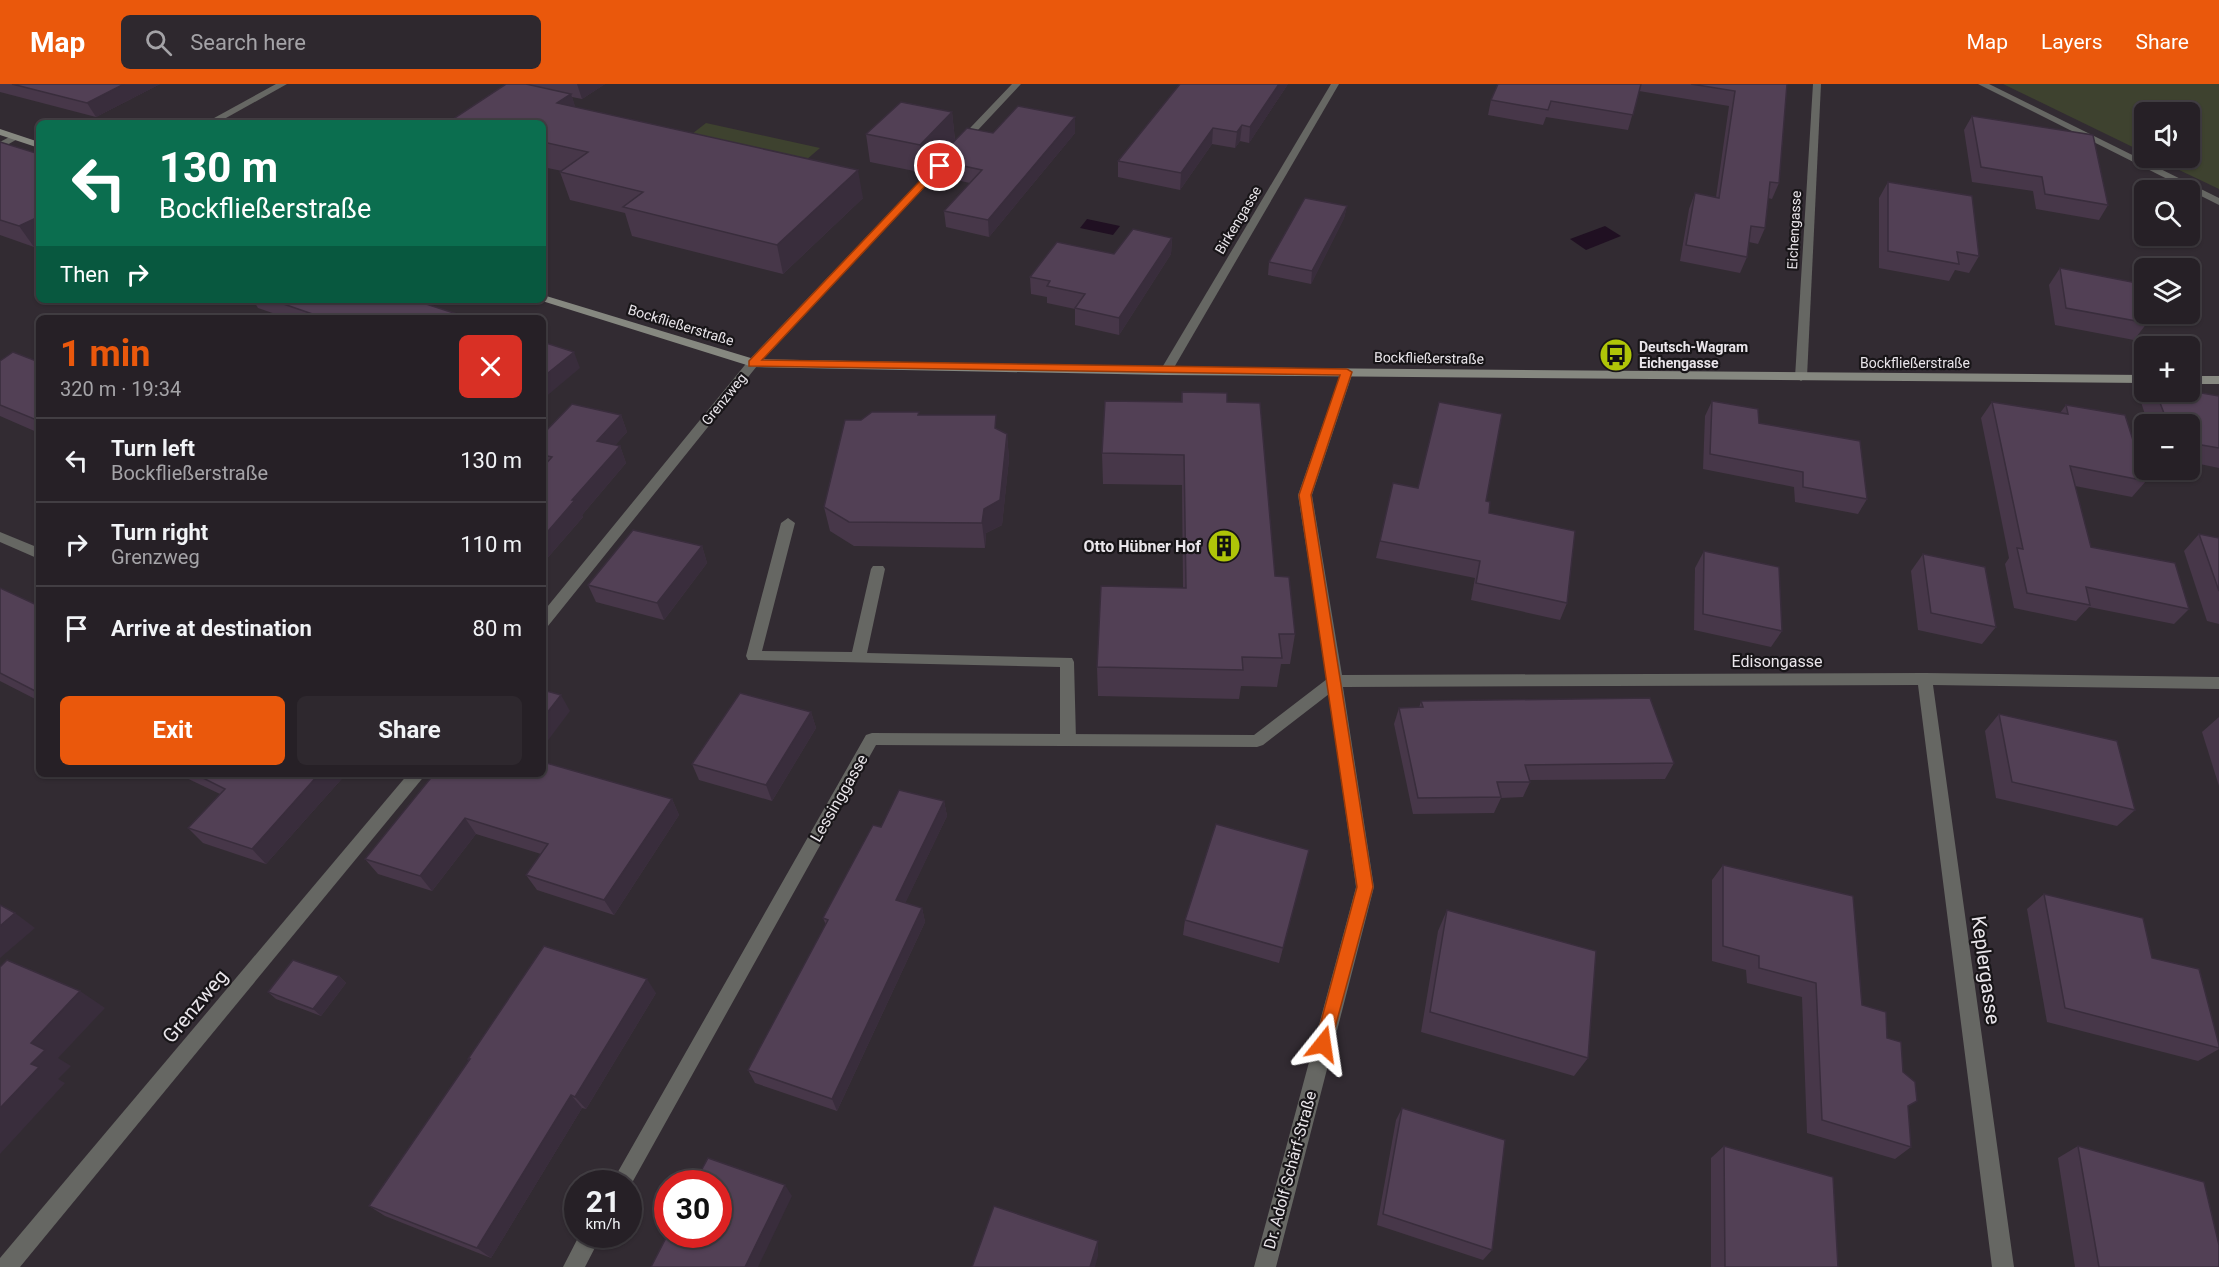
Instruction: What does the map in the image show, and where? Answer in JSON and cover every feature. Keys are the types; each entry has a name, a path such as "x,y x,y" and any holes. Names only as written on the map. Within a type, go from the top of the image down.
{"main road":[{"path":"0,132 36,145"},
{"name":"Bockfließerstraße","path":"546,299 753,363 1166,371 2134,380"},
{"path":"2200,380 2219,380"}],"street":[{"path":"216,120 282,84"},
{"name":"Grenzweg","path":"546,618 753,363 1017,84"},
{"name":"Birkengasse","path":"1166,371 1335,84"},
{"name":"Eichengasse","path":"1801,377 1817,84"},
{"path":"1982,84 2219,202"},
{"path":"0,146 16,137"},
{"name":"Dr. Adolf Schärf-Straße","path":"1265,1267 1365,887 1305,495 1347,372"},
{"path":"788,523 753,656 1066,662 1068,740"},
{"path":"0,537 36,553"},
{"path":"858,658 878,569"},
{"name":"Edisongasse","path":"1335,681 1925,679 2219,683"},
{"name":"Keplergasse","path":"1925,679 2003,1267"},
{"name":"Lessinggasse","path":"629,1170 873,740 1257,741 1335,681"},
{"name":"Grenzweg","path":"6,1267 415,777"},
{"path":"574,1267 584,1248"}],"green space":[{"path":"2003,84 2219,84 2219,189 2175,168 2200,168 2200,102 2134,102 2134,148"},
{"path":"706,123 820,148 799,166 683,141"}],"shaded area":[{"path":"1087,219 1120,226 1113,235 1080,228"},
{"path":"1605,226 1621,236 1586,250 1570,239"}],"building":[{"path":"12,84 124,84 87,103"},
{"path":"506,84 526,84 571,94 557,103 858,170 777,245 623,207 643,192 560,172 588,152 546,143 546,120 452,120"},
{"path":"1180,84 1279,84 1250,127 1242,125 1237,132 1213,128 1181,173 1118,161"},
{"path":"1498,84 1641,84 1633,115 1551,101 1548,110 1491,100"},
{"path":"1691,84 1787,84 1779,183 1770,182 1765,228 1751,226 1747,257 1686,245 1695,193 1719,198 1735,91"},
{"path":"901,102 952,112 920,145 866,134"},
{"path":"1018,106 1075,117 988,220 944,211 982,170 936,160 967,128 993,133"},
{"path":"1972,116 2093,135 2108,205 2045,194 2042,177 1981,167"},
{"path":"0,142 36,153 36,218 19,226 0,220"},
{"path":"1888,182 1972,196 1979,256 1957,252 1959,264 1888,251"},
{"path":"1305,198 1347,206 1312,271 1269,262"},
{"path":"1133,229 1172,238 1119,318 1075,308 1085,294 1047,286 1050,281 1030,277 1057,242 1114,254"},
{"path":"2060,268 2134,282 2134,321 2066,308"},
{"path":"281,303 423,303 460,315 315,315"},
{"path":"546,343 574,352 546,375"},
{"path":"13,352 36,361 36,420 0,405 0,361"},
{"name":"Otto Hübner Hof","path":"1182,392 1227,393 1227,402 1260,403 1275,576 1289,577 1295,634 1279,634 1282,658 1242,657 1243,670 1097,667 1101,586 1186,588 1184,455 1102,453 1105,401 1182,402"},
{"path":"2200,393 2219,396 2219,448 2200,445 2200,414 2164,414 2160,402 2200,402"},
{"path":"1712,401 1758,409 1759,423 1860,441 1867,499 1803,487 1803,472 1710,454"},
{"path":"1439,402 1502,414 1486,501 1490,502 1489,513 1575,531 1567,603 1476,583 1480,561 1380,541 1393,483 1418,488"},
{"path":"1992,402 2068,414 2066,405 2125,415 2134,443 2134,479 2070,466 2091,547 2175,563 2189,609 2086,587 2090,605 2027,593 2017,548 2023,549"},
{"path":"572,404 621,415 597,441 620,446 546,534 546,464 552,457 546,456 546,431"},
{"path":"872,412 919,412 918,415 996,415 995,428 1007,434 1000,500 984,509 982,523 849,522 824,507 845,420 861,420"},
{"path":"633,530 702,546 657,603 588,585"},
{"path":"2199,534 2219,538 2219,591"},
{"path":"1704,551 1779,567 1782,631 1703,614"},
{"path":"1923,554 1985,567 1996,627 1931,613"},
{"path":"0,588 36,605 36,691 0,673"},
{"path":"546,691 561,695 546,714"},
{"path":"740,693 811,712 766,785 692,764"},
{"path":"1650,698 1674,763 1525,765 1530,782 1497,782 1501,797 1418,798 1399,708 1423,707 1421,701"},
{"path":"1999,714 2117,741 2135,810 2012,782"},
{"path":"546,763 672,799 604,900 526,875 548,844 465,818 420,876 365,859 432,777 546,777"},
{"path":"201,777 316,777 252,849 188,828 225,789"},
{"path":"899,790 944,801 896,900 922,908 832,1099 748,1070 828,920 823,918 873,825 881,827"},
{"path":"1216,824 1309,850 1283,948 1185,920"},
{"path":"1723,865 1853,896 1862,1005 1886,1012 1887,1038 1901,1042 1903,1072 1915,1082 1917,1101 1908,1106 1911,1147 1822,1120 1816,983 1759,968 1759,956 1723,946"},
{"path":"2044,894 2143,918 2152,958 2199,969 2219,1048 2065,1008"},
{"path":"0,905 15,913 0,926"},
{"path":"1447,910 1596,951 1588,1058 1430,1012"},
{"path":"544,946 647,979 575,1097 571,1095 477,1248 369,1206 470,1059 468,1059"},
{"path":"7,960 80,991 31,1043 45,1050 31,1064 39,1067 0,1108 0,967"},
{"path":"293,960 339,976 313,1009 268,992"},
{"path":"1402,1108 1505,1140 1492,1250 1383,1214"},
{"path":"1724,1146 1833,1177 1838,1267 1725,1267"},
{"path":"2078,1146 2204,1182 2219,1245 2219,1267 2099,1267"},
{"path":"708,1158 785,1185 745,1267 651,1267 661,1248 732,1248 732,1170 702,1170"},
{"path":"994,1206 1098,1241 1090,1267 972,1267"}],"place":[{"name":"Deutsch-Wagram Eichengasse","path":"1616,355"},
{"name":"Otto Hübner Hof","path":"1224,546"}],"route":[{"path":"940,166 753,363 1347,372 1305,495 1365,887 1323,1044"}]}
